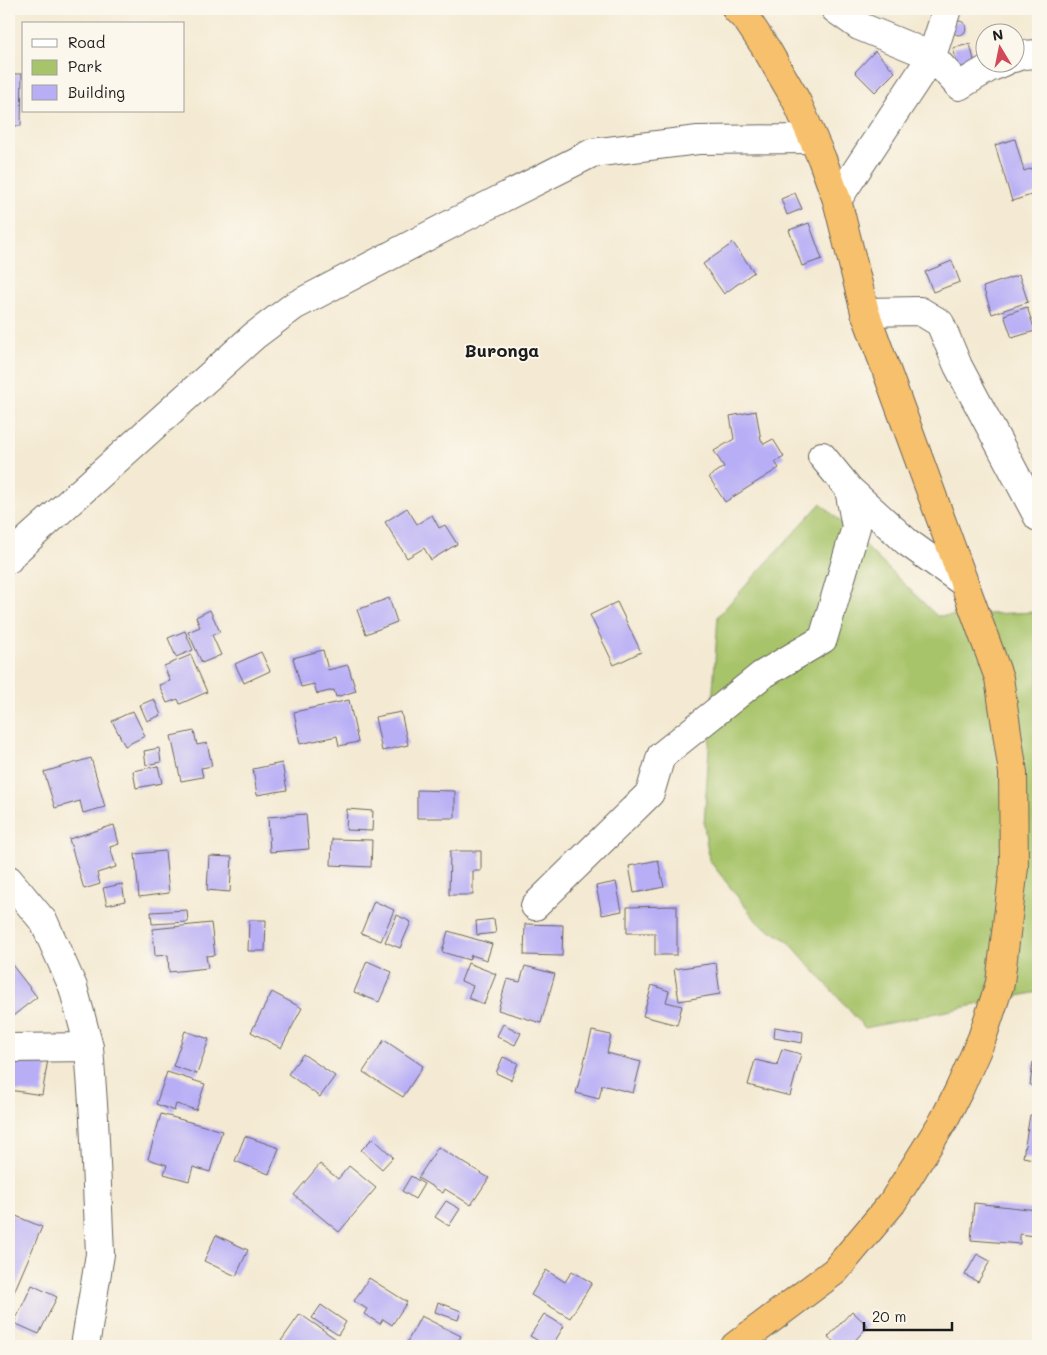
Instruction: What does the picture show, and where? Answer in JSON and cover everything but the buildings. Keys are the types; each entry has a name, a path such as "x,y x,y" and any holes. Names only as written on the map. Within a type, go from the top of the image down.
{"highway":[{"path":"735,1346 835,1271 892,1203 944,1120 960,1090 982,1038 1000,983 1014,867 1013,772 999,678 865,312 837,200 822,159 796,100 767,50 747,20 736,9"}],"street":[{"path":"835,9 859,26 932,56 959,86 982,72"},
{"path":"837,200 932,56 947,9"},
{"path":"1024,55 1038,54"},
{"path":"9,559 13,553 254,336 294,306 592,153 698,140 813,139"},
{"path":"865,312 920,311 940,323 958,366 1038,517"},
{"path":"822,456 849,489 907,542 964,583"},
{"path":"535,906 650,793 660,756 762,674 823,639 856,527 849,489"},
{"path":"10,886 44,922 73,987 89,1047 100,1254 85,1346"},
{"path":"9,1048 89,1047"}],"green space":[{"path":"821,503 937,616 1038,612 1038,992 865,1028 788,941 758,923 709,860 704,824 718,616"}],"district":[{"name":"Buronga","path":"502,351"}]}
